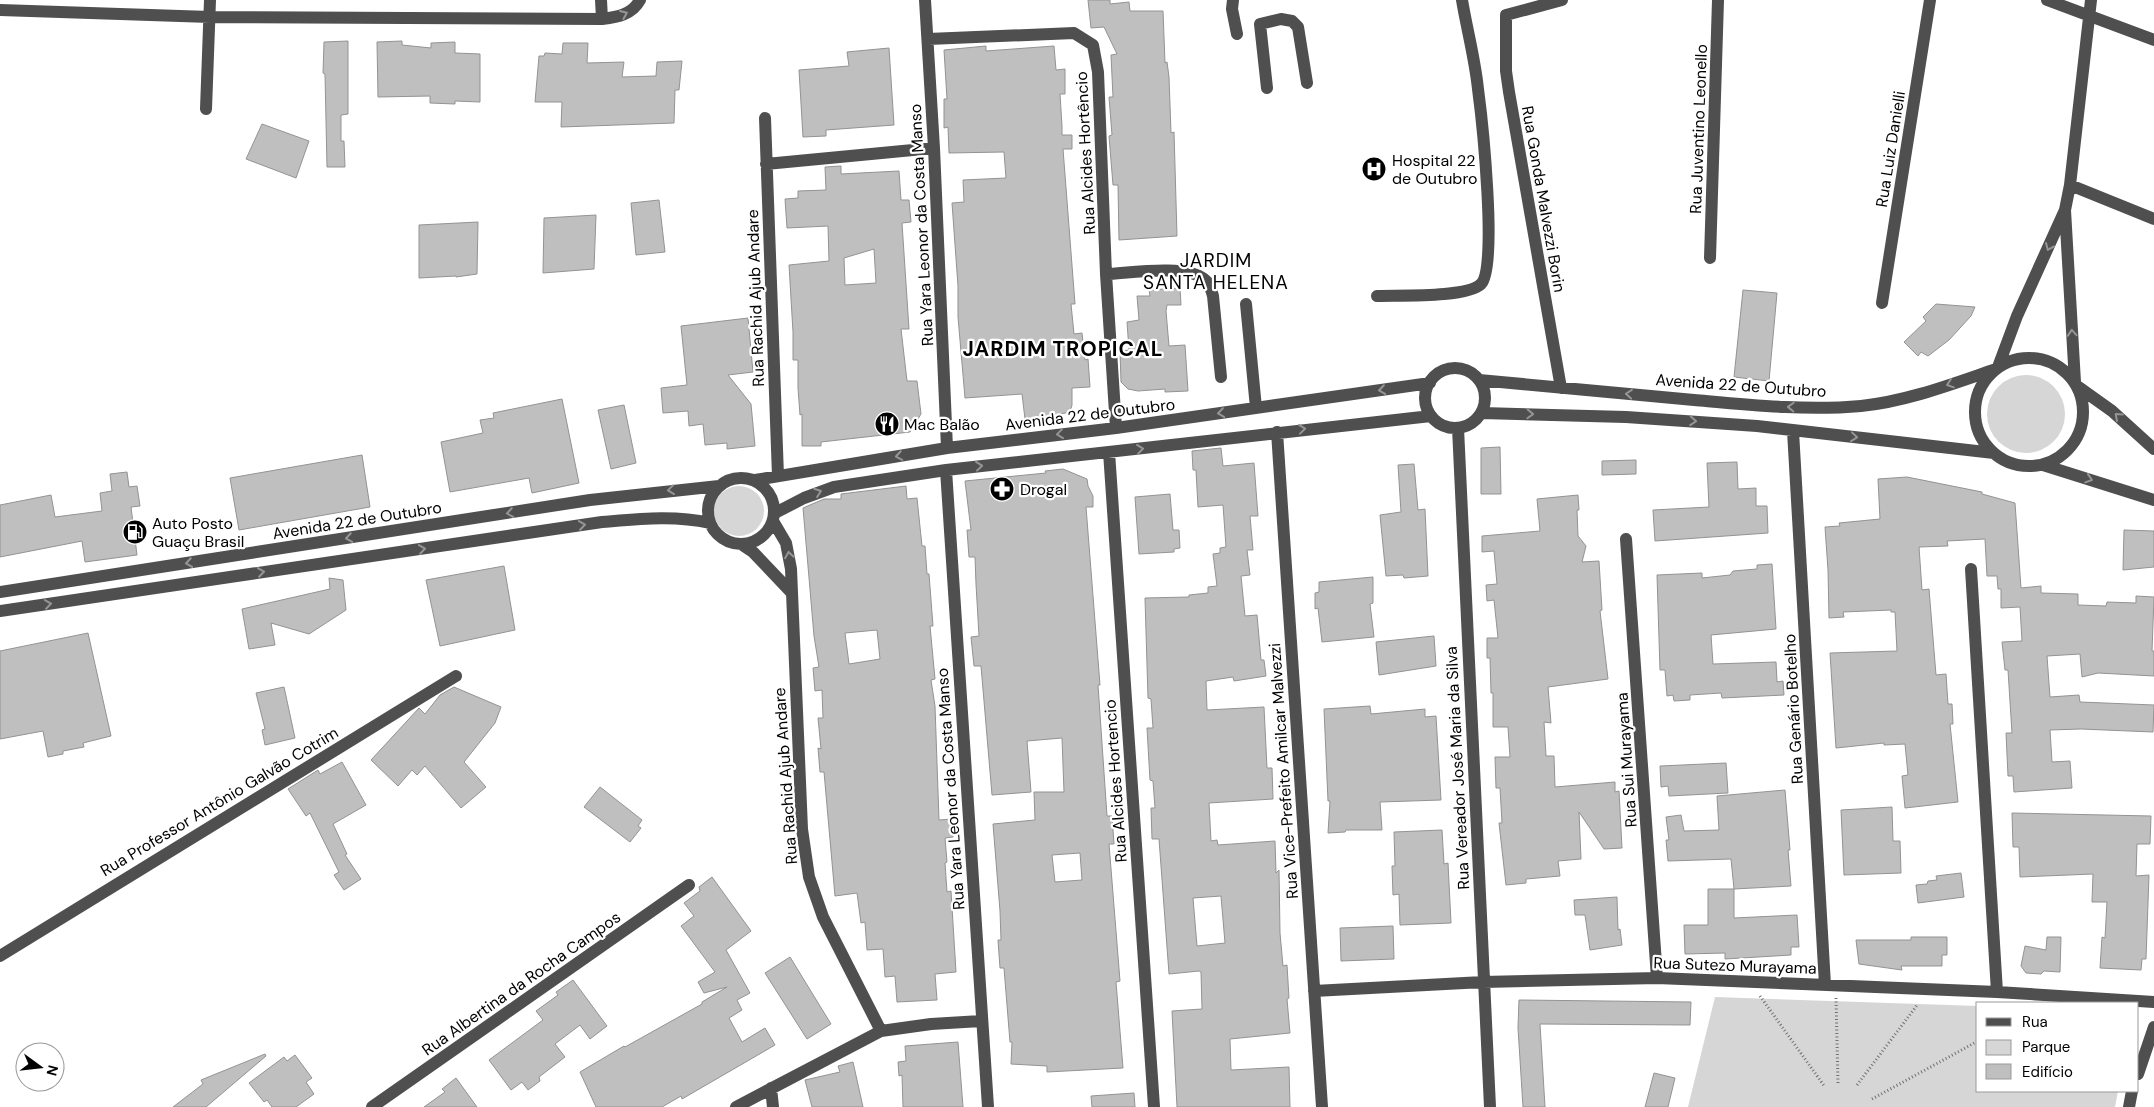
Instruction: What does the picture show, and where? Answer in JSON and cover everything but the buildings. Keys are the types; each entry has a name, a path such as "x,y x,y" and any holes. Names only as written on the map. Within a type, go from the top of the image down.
{"street":[{"path":"206,110 210,0"},
{"path":"601,0 602,19"},
{"path":"0,10 210,17 602,19 622,16 634,9 640,0"},
{"name":"Rua Yara Leonor da Costa Manso","path":"925,0 934,148 947,448"},
{"path":"1233,0 1232,9 1237,34"},
{"path":"1377,296 1468,291 1480,285 1487,272 1489,248 1486,170 1478,89 1462,0"},
{"name":"Rua Gonda Malvezzi Borin","path":"1561,388 1509,92 1506,71 1506,15 1562,0"},
{"name":"Rua Juventino Leonello","path":"1710,258 1718,0"},
{"name":"Rua Luiz Danielli","path":"1882,303 1930,0"},
{"path":"2046,0 2154,40"},
{"path":"1997,368 2013,325 2065,210 2070,185 2091,0"},
{"path":"1267,88 1260,24 1281,19 1292,21 1298,27 1307,83"},
{"name":"Rua Alcides Hortêncio","path":"928,39 1074,33 1093,45 1098,72 1106,274 1116,428"},
{"name":"Rua Rachid Ajub Andare","path":"765,118 778,476"},
{"path":"766,164 934,148"},
{"path":"2070,185 2154,219"},
{"path":"2042,465 2066,452 2072,445 2080,429 2083,411 2076,383 2065,210"},
{"path":"1106,274 1184,272 1203,278 1214,296 1221,377"},
{"path":"1246,304 1256,408"},
{"path":"2154,449 2112,411 2076,383 2059,366 2041,359 2021,358 1997,368 1989,375 1979,392 1975,411 1982,439 1994,453 2003,459 2022,466 2042,465 2154,500"},
{"name":"Avenida 22 de Outubro","path":"755,480 947,448 1116,428 1430,383 1442,372 1456,369 1466,370 1479,380 1761,406 1820,408 1861,406 1896,401 1997,368"},
{"path":"1430,383 1426,396 1431,416 1440,424 1458,428 1469,425 1482,413 1485,392 1479,380"},
{"path":"1482,413 1626,416 1757,426 1994,453"},
{"path":"774,517 804,498 834,487 946,470 1431,416"},
{"name":"Rua Vereador José Maria da Silva","path":"1458,428 1490,1107"},
{"name":"Rua Genário Botelho","path":"1793,431 1831,985"},
{"name":"Rua Vice-Prefeito Amilcar Malvezzi","path":"1276,432 1322,1107"},
{"name":"Rua Alcides Hortencio","path":"1109,452 1154,1107"},
{"name":"Rua Yara Leonor da Costa Manso","path":"946,470 988,1107"},
{"path":"742,544 753,542 763,536 774,517 775,506 770,494 755,480 736,477 719,486 709,503 710,523 716,533 725,540 742,544 753,552 791,592"},
{"name":"Avenida 22 de Outubro","path":"0,592 590,500 719,486"},
{"path":"0,611 602,522 666,517 690,518 710,523"},
{"name":"Rua Rachid Ajub Andare","path":"774,517 788,548 802,829 809,877 823,917 881,1031"},
{"name":"Rua Sui Murayama","path":"1626,539 1658,978"},
{"path":"1971,569 1997,992"},
{"name":"Rua Professor Antônio Galvão Cotrim","path":"0,956 456,676"},
{"name":"Rua Albertina da Rocha Campos","path":"372,1107 689,885"},
{"name":"Rua Sutezo Murayama","path":"1314,991 1483,982 1658,978 1997,992 2154,1002"},
{"path":"736,1107 881,1031 931,1024 981,1021"},
{"path":"2139,1071 2154,1027"},
{"path":"771,1088 773,1107"},
{"path":"2129,1107 2132,1092"}],"path":[{"path":"1749,982 1825,1087"},
{"path":"1831,985 1838,1083"},
{"path":"1858,1086 1928,989"},
{"path":"1872,1099 1976,1042"}],"green space":[{"path":"2026,375 2041,378 2058,392 2062,399 2065,414 2062,429 2048,446 2041,450 2026,453 2011,450 1994,436 1990,429 1987,414 1990,399 2004,382 2011,378"},
{"path":"734,486 744,486 757,493 764,506 764,516 757,529 744,536 734,536 725,532 718,525 714,516 714,506 718,497 725,490"},
{"path":"1715,997 1976,1006 1976,1092 2118,1092 2115,1107 1688,1107"}],"place":[{"name":"Hospital 22 de Outubro","path":"1374,169"},
{"name":"Mac Balão","path":"887,424"},
{"name":"Drogal","path":"1002,489"},
{"name":"Auto Posto Guaçu Brasil","path":"135,532"}],"district":[{"name":"JARDIM SANTA HELENA","path":"1216,271"},
{"name":"JARDIM TROPICAL","path":"1063,349"}]}
